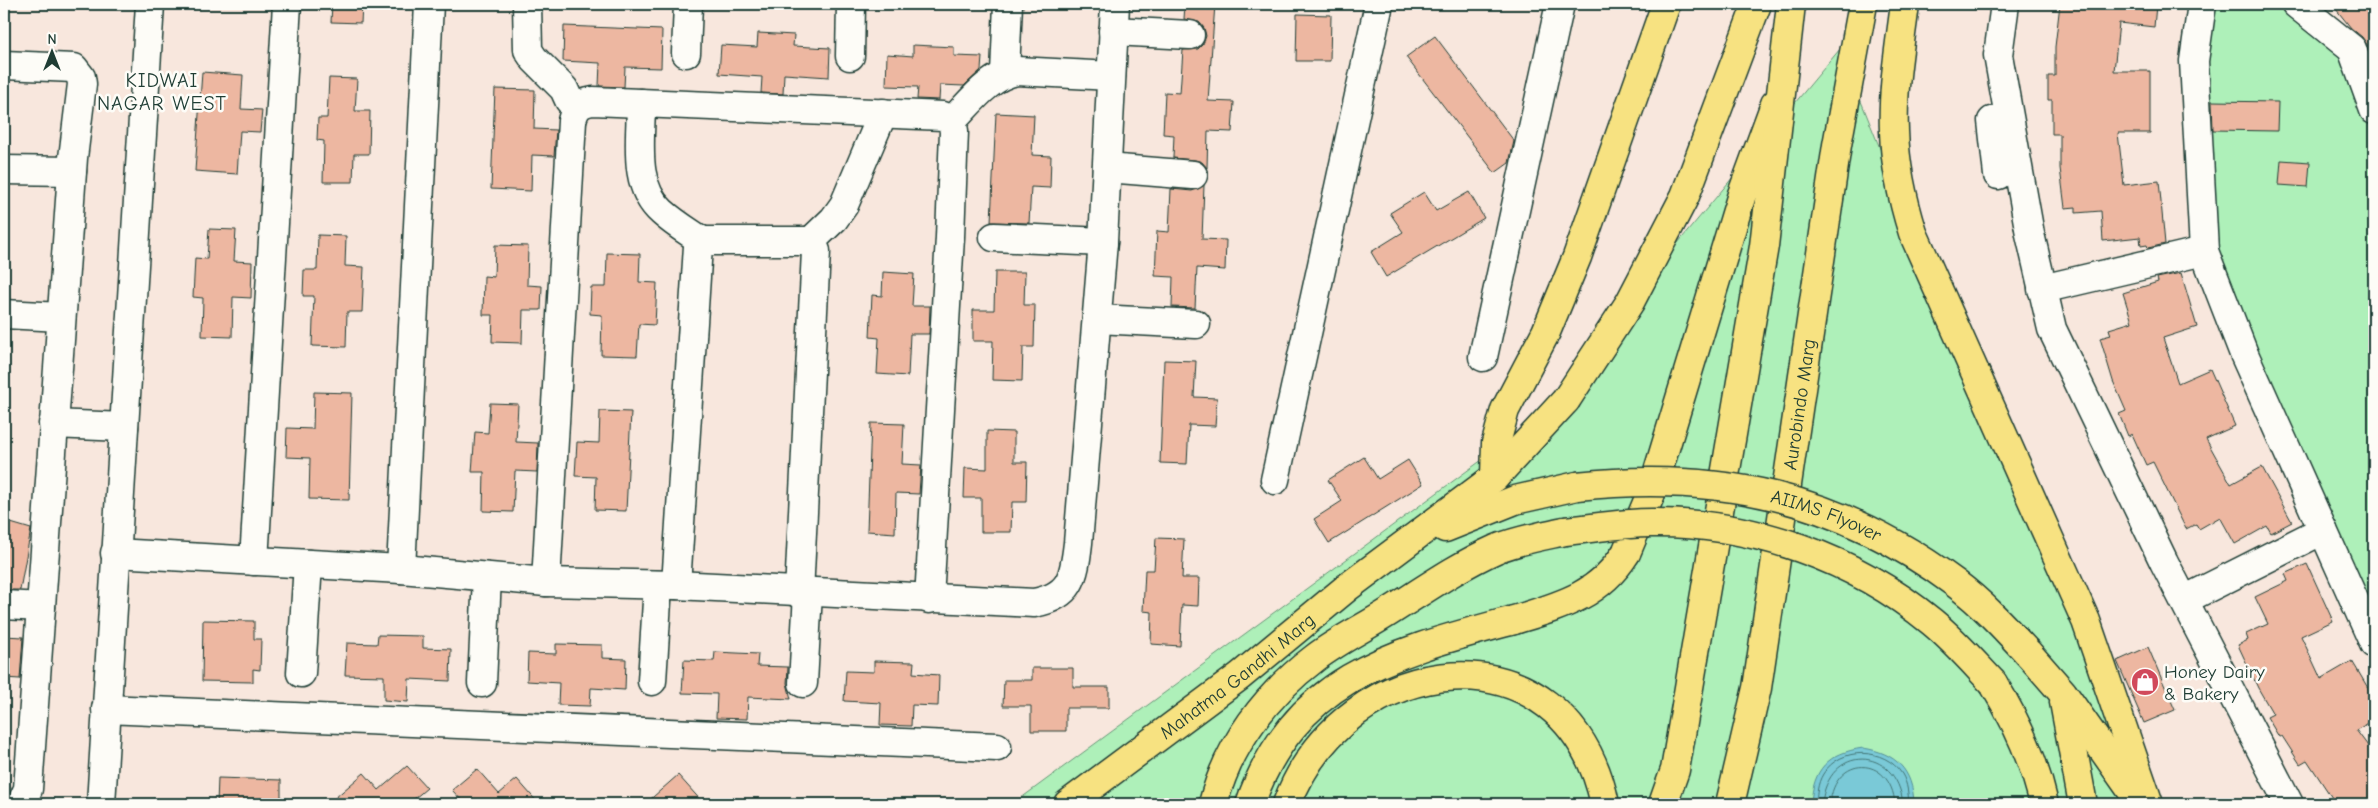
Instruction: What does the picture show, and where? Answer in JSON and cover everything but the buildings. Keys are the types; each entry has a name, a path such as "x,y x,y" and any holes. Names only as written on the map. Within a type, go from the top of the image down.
{"main road":[{"path":"1495,477 1496,443 1505,410 1546,332 1577,257 1666,4"},
{"path":"1405,546 1495,477 1566,400 1630,302 1685,196 1757,4"},
{"path":"1663,804 1675,770 1764,246 1780,88 1791,4"},
{"name":"Aurobindo Marg","path":"1730,804 1757,688 1837,145 1863,4"},
{"path":"1905,4 1898,65 1894,131 1904,203 1913,233 2086,621 2149,804"},
{"path":"1250,804 1269,762 1285,737 1312,708 1351,677 1377,662 1405,651 1548,609 1588,592 1610,575 1626,553 1652,491 1742,194 1780,88"},
{"name":"AIIMS Flyover","path":"1405,546 1486,510 1515,500 1577,486 1627,481 1677,481 1710,484 1776,496 1824,511 1915,555 1956,583 1994,616 2063,693 2142,804"},
{"path":"1213,804 1217,789 1234,750 1256,715 1284,683 1316,657 1466,563 1498,548 1531,538 1565,531 1651,523 1695,525 1738,531 1780,541 1860,574 1897,596 1932,622 1964,651 1993,683 2012,714 2027,746 2039,781 2044,804"},
{"name":"Mahatma Gandhi Marg","path":"1068,804 1240,676 1349,586 1405,546"},
{"path":"1287,804 1301,774 1314,753 1350,717 1371,702 1407,685 1435,678 1456,676 1492,680 1522,690 1542,702 1561,717 1577,734 1590,755 1605,804"},
{"path":"1742,804 1757,688"},
{"path":"2063,693 2083,804"}],"street":[{"path":"101,804 150,4"},
{"path":"254,561 287,4"},
{"path":"401,569 429,4"},
{"path":"527,4 528,50 534,59 564,89 569,100 576,108"},
{"path":"686,53 688,4"},
{"path":"850,56 851,4"},
{"path":"1005,73 1008,4"},
{"path":"115,553 401,569 546,582 667,585 1034,603 1052,600 1066,589 1075,569 1103,242 1115,4"},
{"path":"1275,480 1379,4"},
{"path":"1483,357 1560,4"},
{"path":"2005,4 1998,55 2042,289 2052,329 2184,600 2289,804"},
{"path":"2202,4 2194,61 2204,251 2244,354 2374,644"},
{"path":"2296,4 2366,60 2374,110"},
{"path":"1113,31 1190,35"},
{"path":"4,65 74,68 78,71 82,84 72,171 28,789 21,804"},
{"path":"952,121 993,80 1005,73 1018,71 1111,76"},
{"path":"546,582 572,131 576,108 582,103 593,101 883,113 944,116 952,121 954,131 950,237 929,599"},
{"path":"640,103 641,175 644,189 662,213 702,242 810,242 834,219 844,205 883,113"},
{"path":"1998,175 1992,121 2009,119"},
{"path":"1107,168 1193,175"},
{"path":"4,170 72,171"},
{"path":"994,236 1103,242"},
{"path":"652,681 667,585 696,254 702,242"},
{"path":"803,682 804,593 816,251 810,242"},
{"path":"2042,289 2204,251"},
{"path":"4,314 61,317"},
{"path":"1097,319 1196,324"},
{"path":"53,424 124,427"},
{"path":"2184,600 2323,530"},
{"path":"302,674 308,564"},
{"path":"482,682 487,577"},
{"path":"4,605 41,607"},
{"path":"106,708 997,746"}],"green space":[{"path":"2208,4 2282,4 2345,56 2374,140 2374,623 2212,251 2200,61"},
{"path":"1840,49 2144,804 1013,804 1520,432"}],"water":[{"path":"1863,748 1885,754 1900,765 1910,782 1914,804 1811,804 1815,781 1825,765 1840,754"}],"place":[{"name":"Honey Dairy & Bakery","path":"2145,682"}],"district":[{"name":"KIDWAI NAGAR WEST","path":"162,92"}]}
